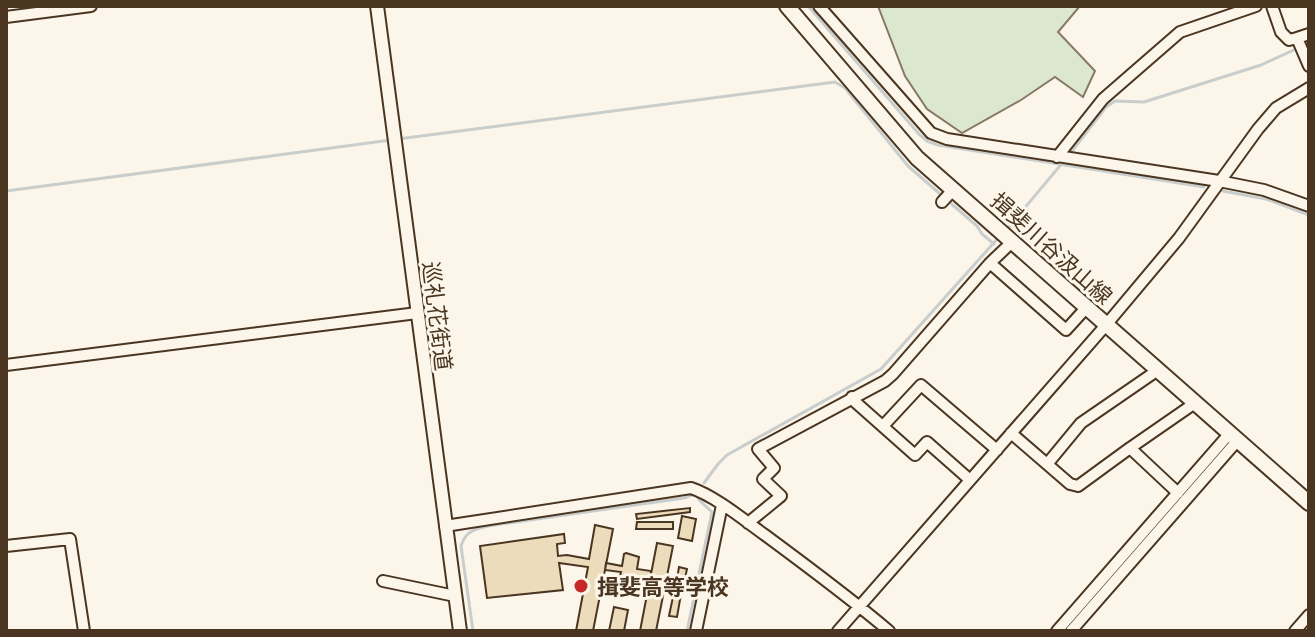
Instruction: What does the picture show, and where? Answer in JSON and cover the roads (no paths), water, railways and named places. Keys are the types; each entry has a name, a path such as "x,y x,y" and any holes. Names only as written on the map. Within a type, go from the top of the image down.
{"main road":[{"name":"揖斐川谷汲山線","path":"787,6 917,158 1309,503"}],"street":[{"path":"6,17 91,6"},
{"name":"巡礼花街道","path":"377,6 460,631"},
{"path":"819,6 931,133 947,139 1219,181 1264,190 1309,206"},
{"path":"1057,157 1103,99 1180,32 1256,6"},
{"path":"1272,6 1281,32 1289,40 1309,34"},
{"path":"1297,38 1309,66"},
{"path":"838,631 1179,238 1276,108 1309,88"},
{"path":"942,202 953,190"},
{"path":"748,523 781,496 763,479 774,468 758,449 885,381 1012,242"},
{"path":"990,263 1066,330 1086,308"},
{"path":"6,365 417,313"},
{"path":"1048,463 1081,423 1158,370"},
{"path":"883,426 921,385 997,450"},
{"path":"852,397 915,455 927,442 970,480"},
{"path":"1011,433 1070,484 1078,486 1195,403"},
{"path":"1057,631 1178,493 1234,437"},
{"path":"1071,631 1234,437"},
{"path":"1130,448 1178,493"},
{"path":"445,526 691,488 705,493 748,523 889,631"},
{"path":"696,631 722,505"},
{"path":"6,546 70,539 84,631"},
{"path":"383,581 455,596"},
{"path":"1295,631 1309,615"}],"waterway":[{"path":"808,6 927,141 1204,187"},
{"path":"1069,155 1106,107 1115,101 1144,102 1261,65 1309,43"},
{"path":"398,139 835,82 845,88 908,166 994,244"},
{"path":"6,191 391,140"},
{"path":"1007,229 1064,161"},
{"path":"1223,191 1266,199 1309,215"},
{"path":"704,483 727,455 881,369 999,237"},
{"path":"687,631 712,512 699,500 696,492"},
{"path":"473,631 461,546 471,532 488,526 684,498 694,494"}],"place":[{"name":"揖斐高等学校","path":"581,586"}]}
